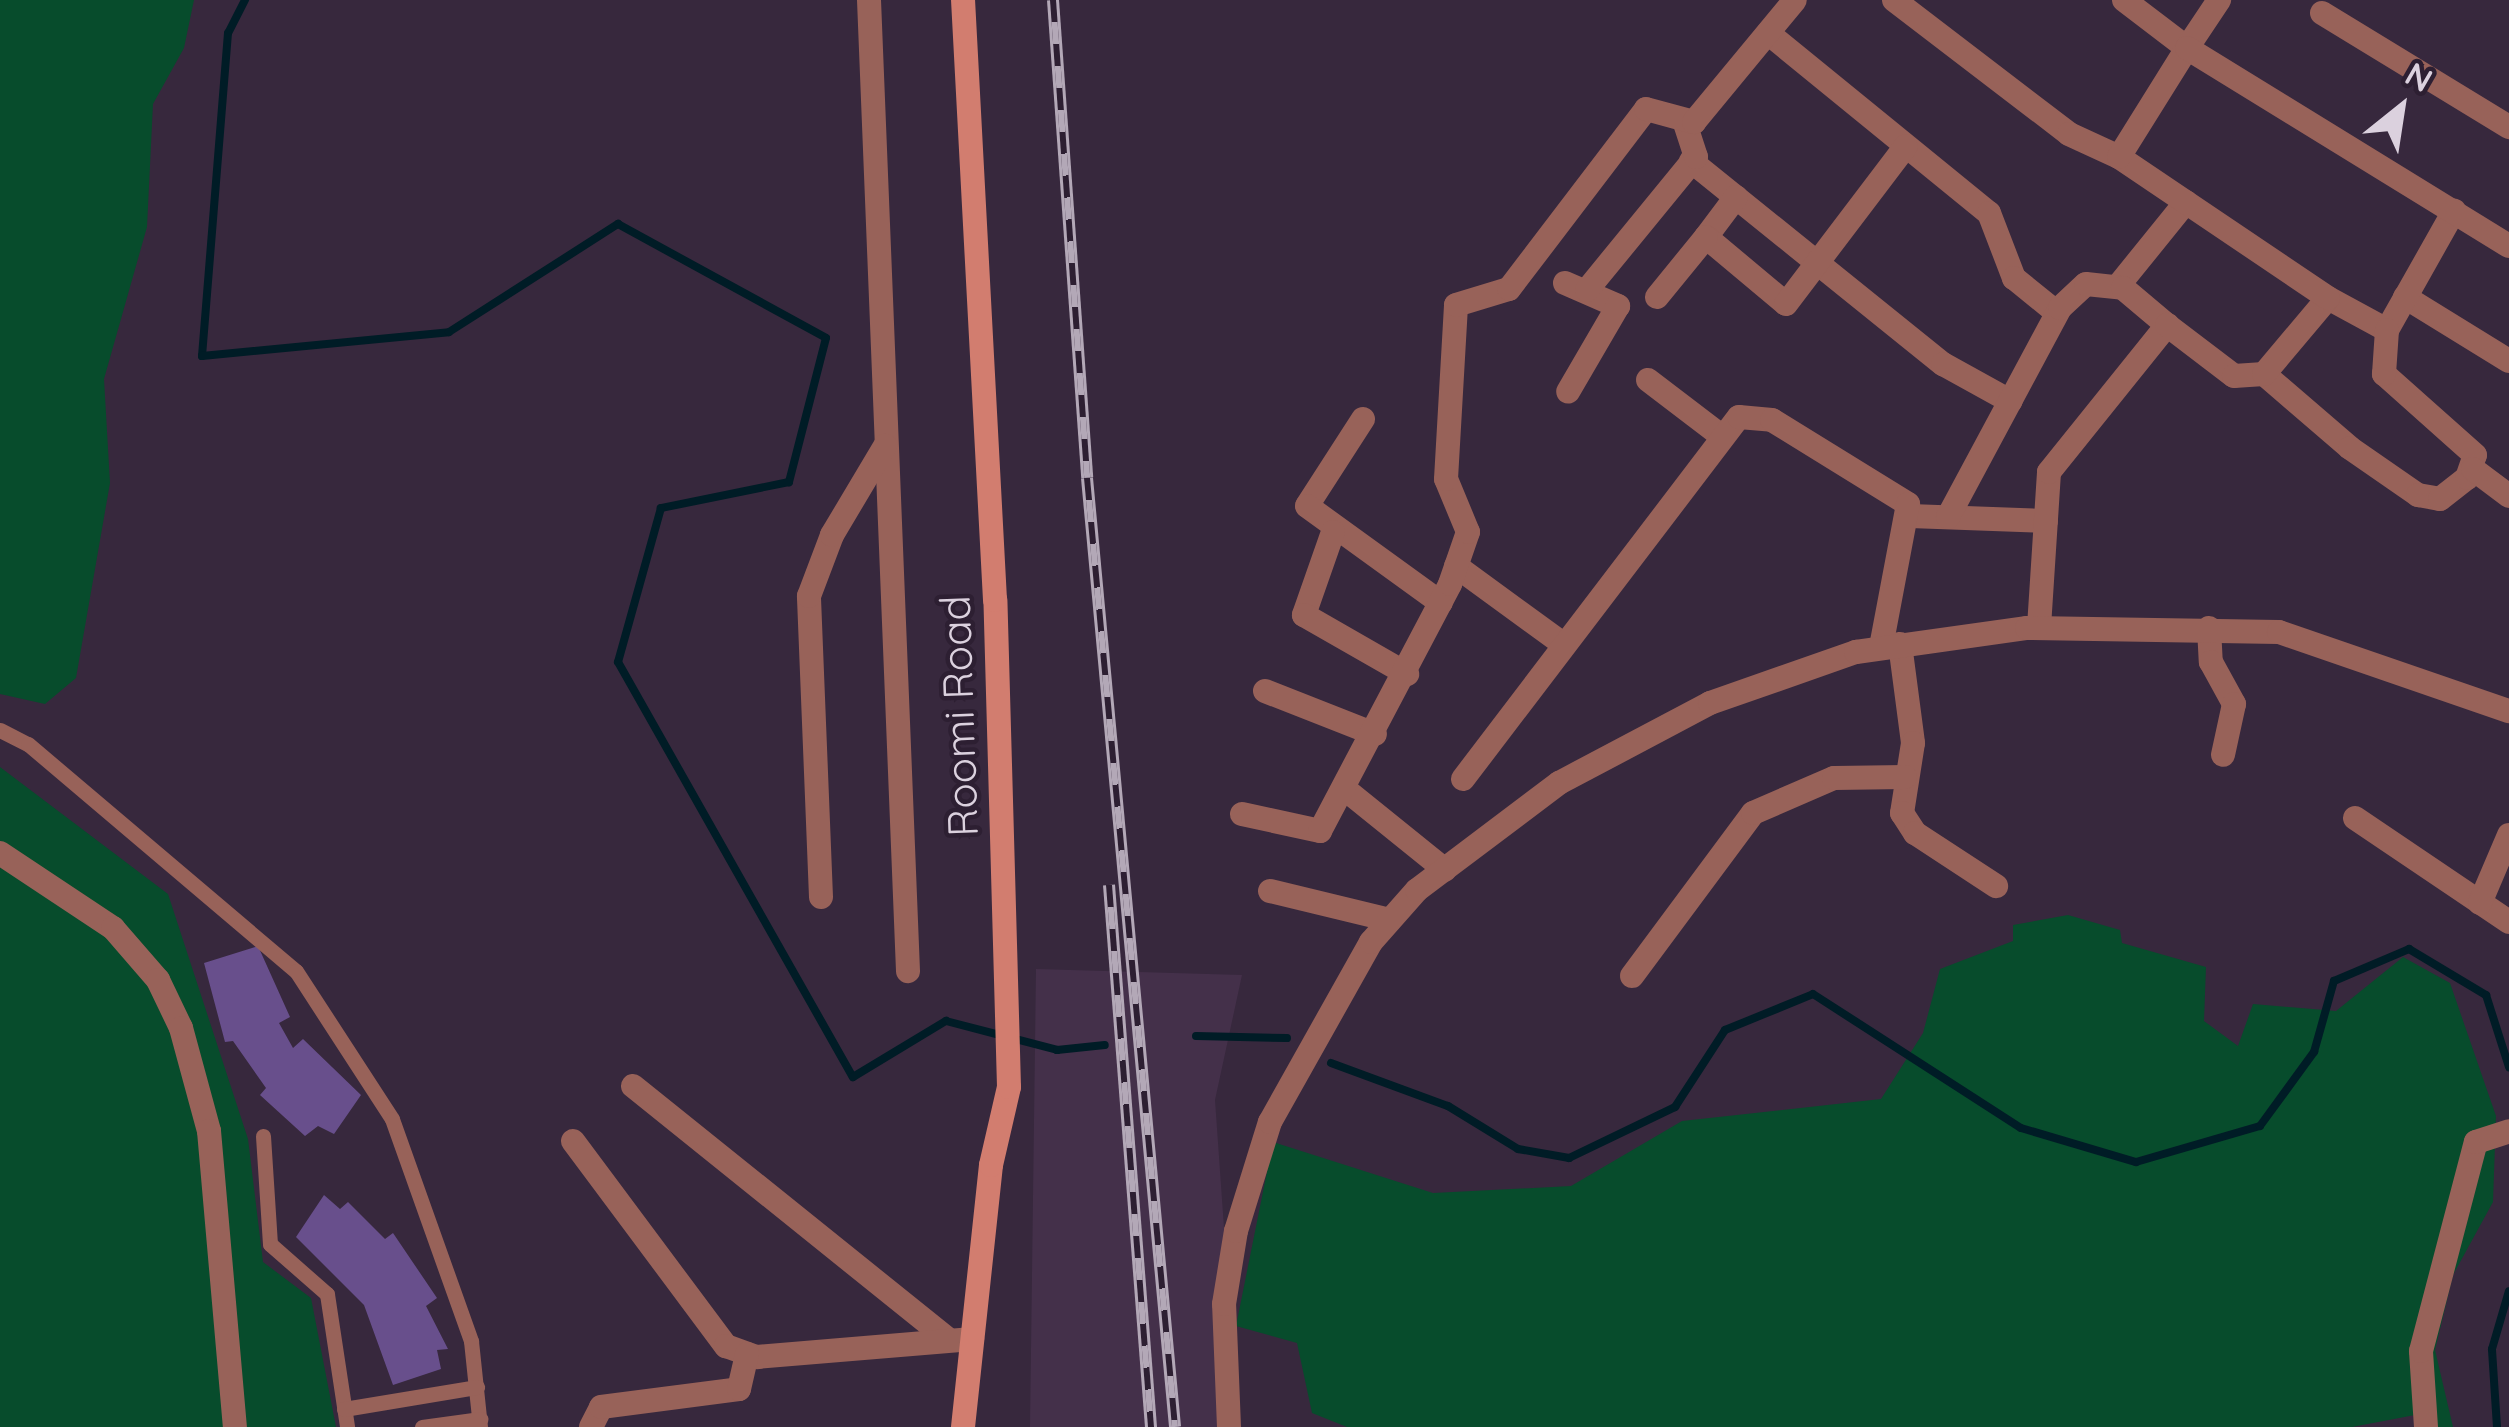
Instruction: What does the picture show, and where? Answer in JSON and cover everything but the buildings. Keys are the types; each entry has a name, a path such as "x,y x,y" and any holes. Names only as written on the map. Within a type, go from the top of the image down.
{"street":[{"path":"868,0 908,971"},
{"name":"Roomi Road","path":"963,0 1008,1037 960,1339 963,1427"},
{"path":"1242,814 1320,831 1376,734 1441,603 1468,532 1446,479 1456,304 1509,289 1646,109 1684,124 1694,122 1795,0"},
{"path":"1894,0 2068,134 2120,157 2328,298 2387,330"},
{"path":"2124,0 2187,48 2509,246"},
{"path":"2120,157 2219,0"},
{"path":"2322,13 2509,127"},
{"path":"1768,33 1988,213 2002,262 2057,313"},
{"path":"1684,124 1691,161 1943,364 2010,401"},
{"path":"1706,237 1786,304 1906,146"},
{"path":"1568,392 1618,306 1576,287 1691,161"},
{"path":"1657,297 1736,197"},
{"path":"2118,286 2186,202"},
{"path":"1948,518 2057,313 2086,284 2118,286 2234,376 2264,374 2418,494 2440,500 2473,469 2475,455 2464,439 2384,374 2387,330 2454,212"},
{"path":"2405,297 2509,361"},
{"path":"2264,374 2328,298"},
{"path":"2039,627 2050,472 2167,325"},
{"path":"1648,380 1720,434"},
{"path":"1463,779 1720,434 1739,417 1772,420 1896,493 1910,516 1891,645 1913,743 1903,813 1915,833 1996,886"},
{"path":"1363,419 1307,506 1333,532 1441,603"},
{"path":"820,897 809,596 832,535 886,444"},
{"path":"2473,469 2509,496"},
{"path":"1910,516 2046,521"},
{"path":"1333,532 1304,615 1407,674"},
{"path":"1456,566 1563,644"},
{"path":"1229,1427 1224,1304 1236,1232 1270,1122 1324,1019 1390,920 1445,870 1559,783 1710,703 1891,645 2039,627 2279,632 2344,648 2509,711"},
{"path":"2210,628 2211,662 2234,704 2223,755"},
{"path":"1265,692 1376,734"},
{"path":"1632,976 1753,813 1834,778 1906,776"},
{"path":"1346,790 1445,870"},
{"path":"2355,818 2509,922"},
{"path":"2480,903 2509,835"},
{"path":"0,854 112,928 158,980 181,1028 209,1131 235,1427"},
{"path":"1270,890 1390,920"},
{"path":"633,1086 960,1339"},
{"path":"2426,1427 2421,1351 2476,1142 2509,1131"},
{"path":"573,1141 702,1323 747,1354 960,1339"},
{"path":"591,1427 601,1407 739,1389 747,1354"}],"lane":[{"path":"0,730 28,744 296,971 392,1119 453,1282 477,1387 480,1423 422,1427"},
{"path":"263,1136 270,1244 327,1294 347,1427"},
{"path":"344,1408 477,1387"}],"shaded area":[{"path":"1036,969 1242,975 1215,1100 1238,1427 1030,1427"}],"green space":[{"path":"0,0 194,0 184,48 153,104 147,227 104,379 110,483 76,678 45,704 0,694"},
{"path":"0,767 168,894 248,1139 263,1262 311,1298 336,1427 0,1427"},
{"path":"2068,915 2120,930 2122,943 2206,967 2204,1021 2238,1046 2253,1004 2336,1011 2403,957 2450,983 2496,1116 2493,1202 2453,1275 2435,1350 2453,1427 2419,1427 2415,1415 2352,1427 1347,1427 1312,1413 1297,1343 1236,1326 1273,1142 1433,1193 1571,1186 1682,1121 1881,1099 1923,1033 1940,969 2013,941 2013,925"}],"waterway":[{"path":"245,0 228,33 202,356 449,332 618,224 826,338 789,482 661,508 618,662 853,1077 946,1021 1057,1050 1105,1045"},
{"path":"1331,1063 1448,1106 1518,1149 1569,1158 1675,1107 1725,1030 1813,994 2021,1128 2136,1162 2260,1126 2314,1052 2334,981 2409,949 2486,995 2509,1067"},
{"path":"1196,1036 1287,1038"},
{"path":"2497,1427 2492,1349 2509,1291"}],"railway":[{"path":"1053,0 1087,478 1175,1427"},
{"path":"1109,885 1151,1427"}]}
